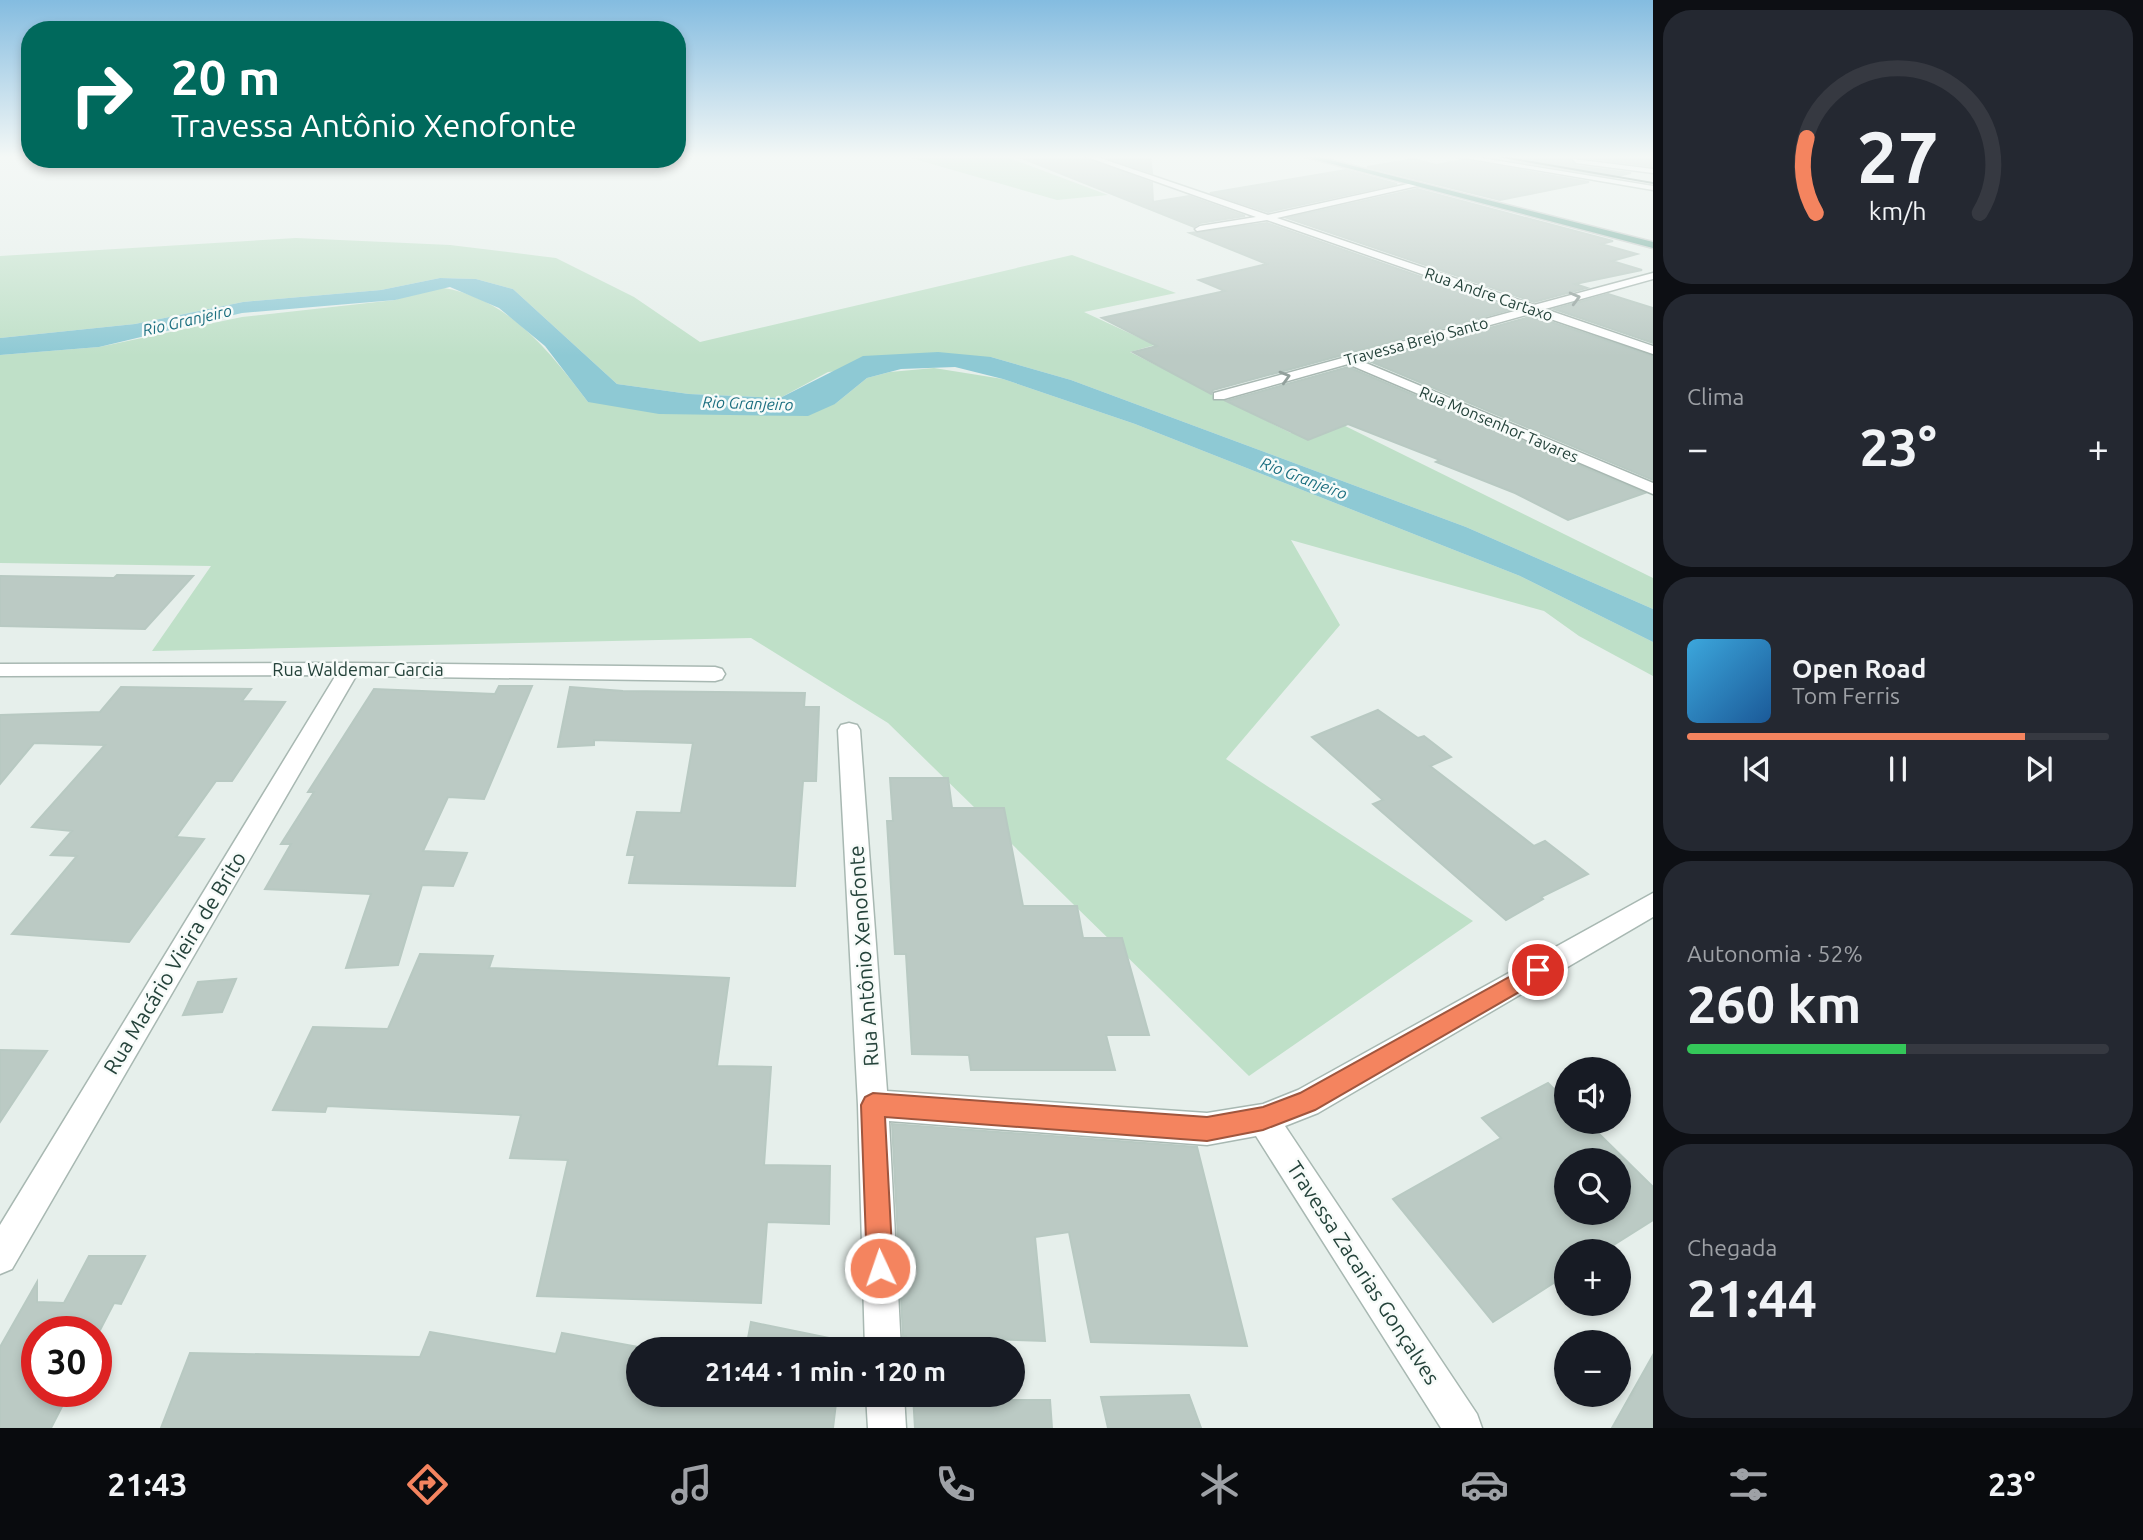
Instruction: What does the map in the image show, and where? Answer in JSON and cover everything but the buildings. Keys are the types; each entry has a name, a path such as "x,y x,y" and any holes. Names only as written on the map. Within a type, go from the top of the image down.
{"main road":[{"path":"1565,223 1653,245"}],"street":[{"path":"1200,229 1238,223"},
{"name":"Rua Andre Cartaxo","path":"1279,223 1653,350"},
{"name":"Travessa Brejo Santo","path":"1219,396 1653,276"},
{"name":"Rua Monsenhor Tavares","path":"1346,359 1653,489"},
{"name":"Rua Waldemar Garcia","path":"0,670 350,669 715,674"},
{"name":"Rua Macário Vieira de Brito","path":"0,1257 350,669"},
{"name":"Rua Antônio Xenofonte","path":"849,730 873,1105 883,1337"},
{"path":"873,1105 1207,1129 1263,1119 1307,1102 1653,904"},
{"name":"Travessa Zacarias Gonçalves","path":"1263,1119 1463,1428"},
{"path":"886,1407 887,1428"}],"green space":[{"path":"296,238 450,245 556,258 634,297 700,342 1072,255 1176,293 1084,312 1155,345 1130,352 1291,433 1331,419 1653,578 1653,609 1466,527 1071,380 991,357 828,372 780,398 689,394 617,384 513,289 476,279 440,278 381,290 243,302 135,324 0,338 0,256"},
{"path":"429,286 456,290 501,311 539,343 588,402 835,404 867,378 890,372 934,368 1003,379 1135,424 1520,576 1653,642 1653,676 1579,636 1544,611 1291,540 1340,625 1226,759 1473,921 1249,1076 888,723 751,638 152,651 211,566 0,563 0,355 99,347 242,317 395,300"}],"water":[{"name":"Rio Granjeiro","path":"440,278 476,279 513,289 617,384 689,394 780,398 863,356 938,352 991,357 1071,380 1466,527 1653,609 1653,642 1520,576 1135,424 1003,379 955,367 901,369 867,378 835,404 808,416 659,414 588,402 545,346 499,308 450,287 395,300 242,313 99,347 0,355 0,338 135,324 243,302 381,290"}],"route":[{"path":"880,1268 873,1105 1207,1129 1263,1119 1307,1102 1538,970"}]}
